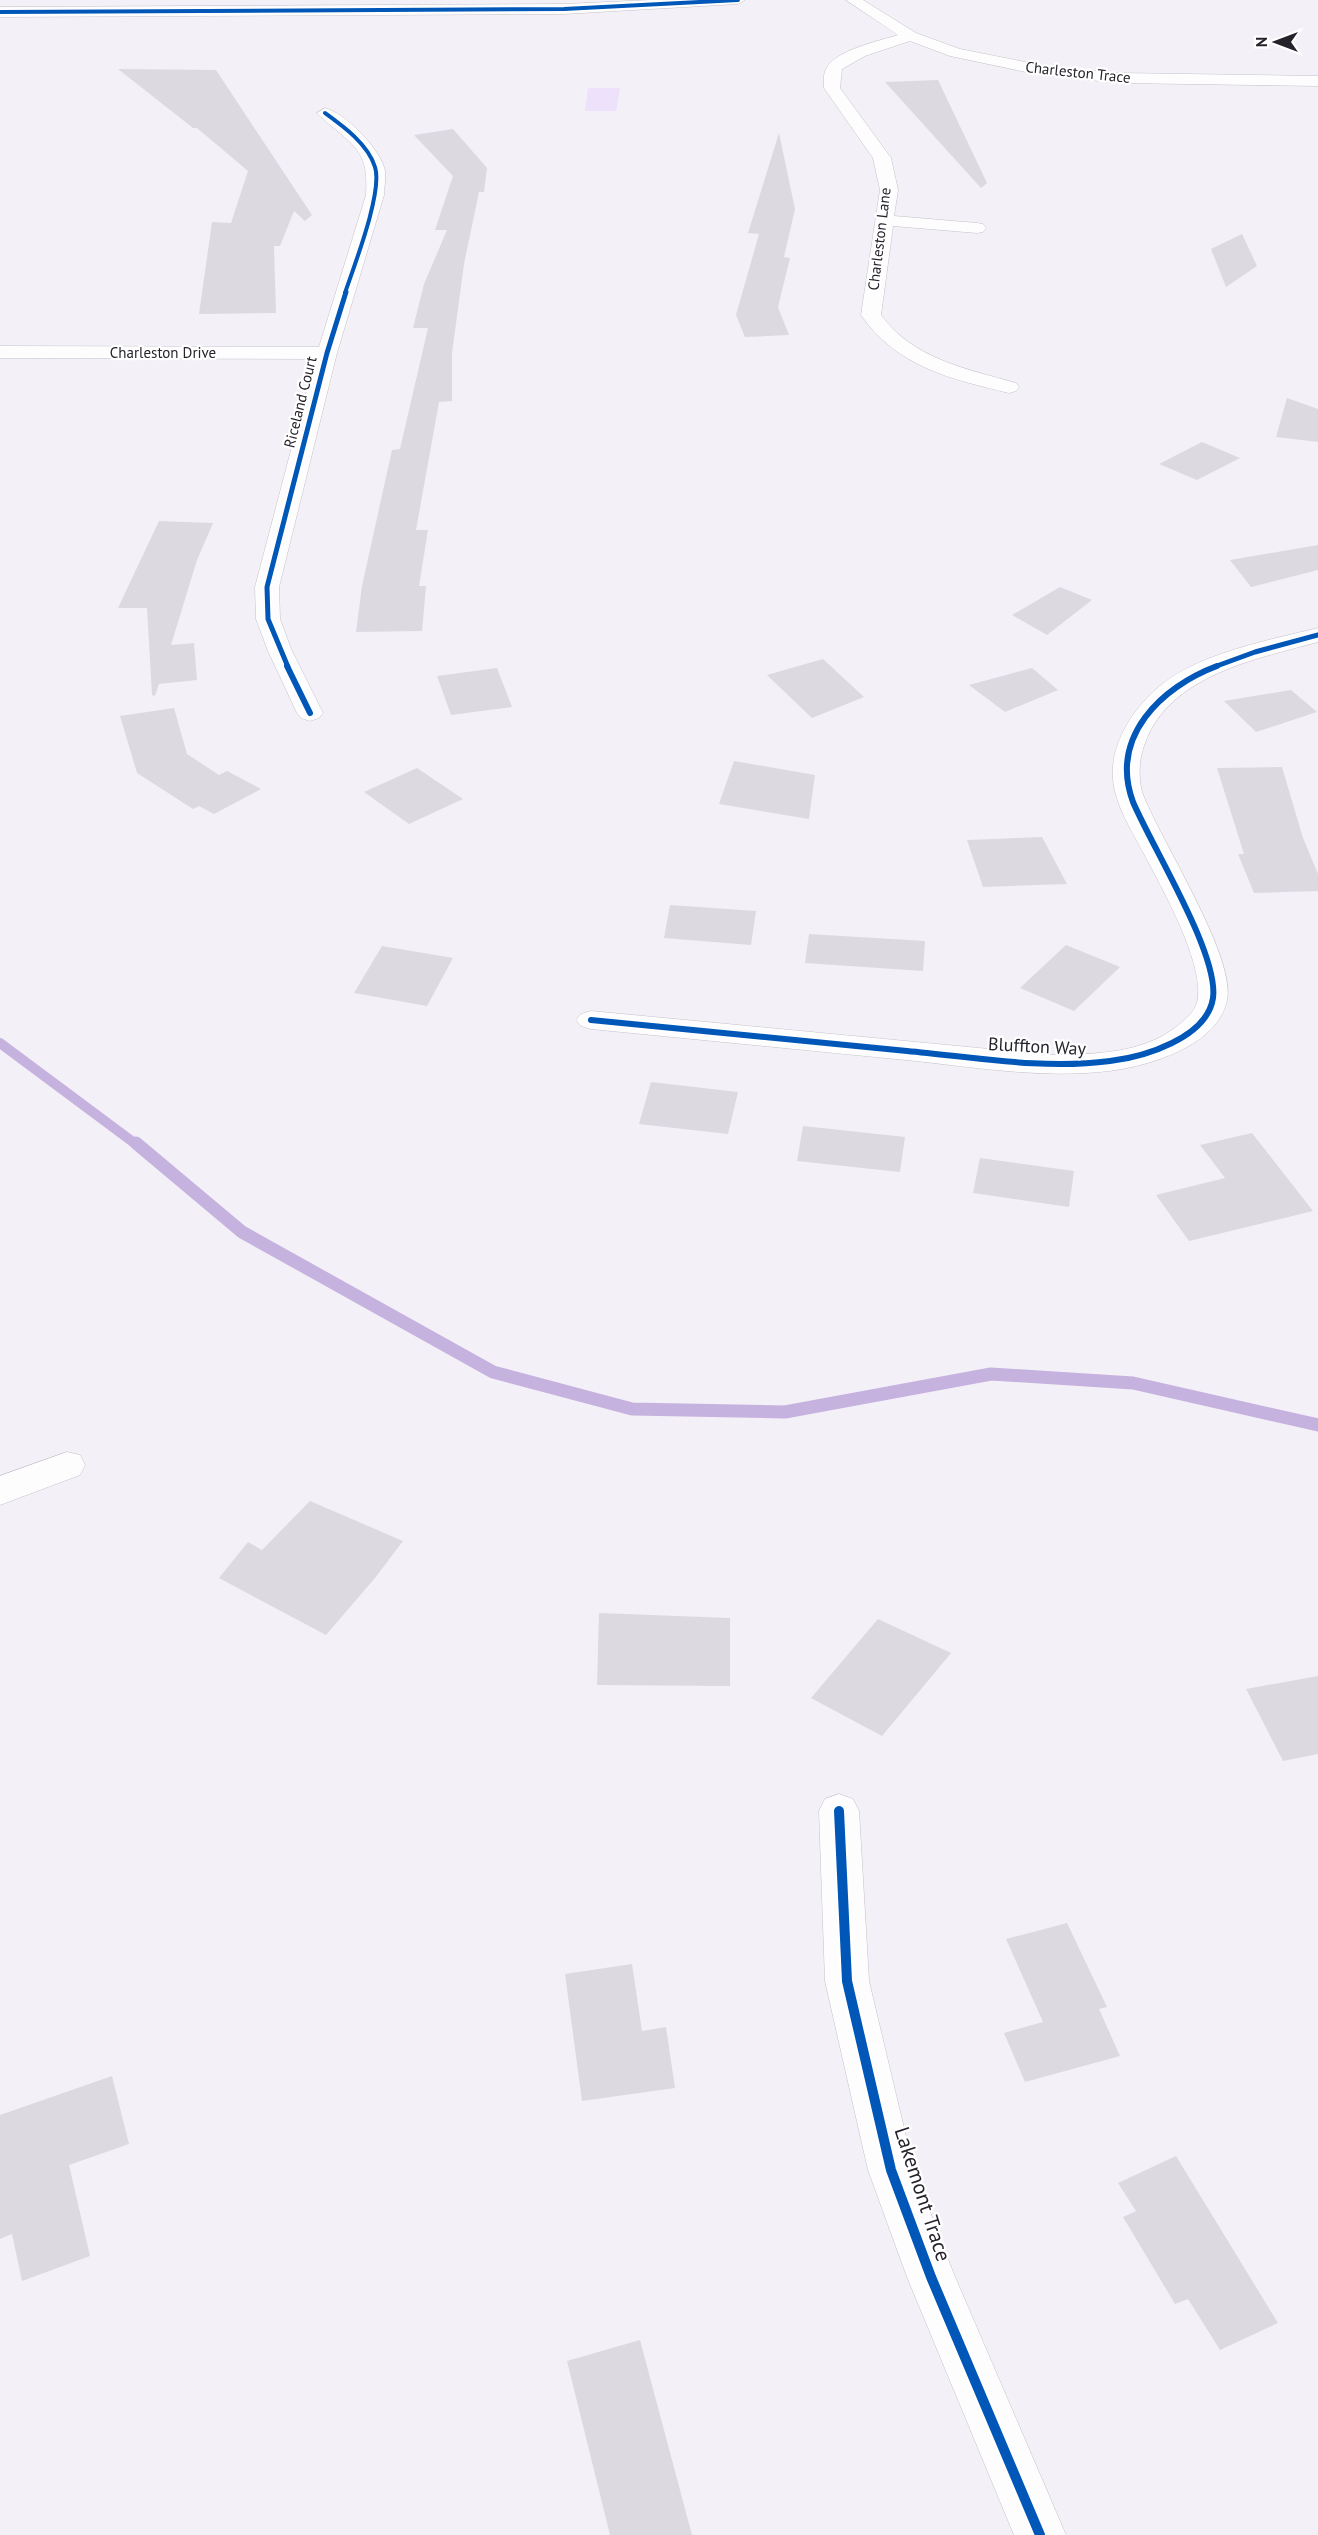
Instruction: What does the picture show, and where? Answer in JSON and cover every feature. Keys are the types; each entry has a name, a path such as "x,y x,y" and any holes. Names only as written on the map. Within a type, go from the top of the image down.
{"street":[{"path":"0,12 429,5 575,9 738,0"},
{"name":"Charleston Trace","path":"853,0 911,36 956,53 1040,70 1119,78 1318,81"},
{"name":"Charleston Lane","path":"911,36 868,49 837,64 831,76 832,88 882,158 889,190 871,315 879,328 894,342 920,358 1009,387"},
{"name":"Riceland Court","path":"310,713 280,651 268,619 267,587 327,353 375,195 376,177 375,166 365,151 344,126 325,113"},
{"path":"883,220 977,228"},
{"name":"Charleston Drive","path":"0,352 327,353"},
{"name":"Bluffton Way","path":"591,1020 1052,1065 1101,1064 1148,1054 1171,1044 1193,1029 1208,1012 1213,994 1209,971 1200,946 1138,816 1125,777 1132,742 1141,722 1158,700 1187,680 1259,651 1318,635"},
{"path":"0,1491 67,1465"},
{"name":"Lakemont Trace","path":"839,1811 848,1981 891,2170 931,2277 1040,2535"}],"shaded area":[{"path":"588,88 620,88 616,111 585,111"}],"building":[{"path":"118,69 216,70 312,215 305,221 294,211 280,246 274,246 276,313 199,314 212,222 231,223 248,171 197,128 193,128"},
{"path":"938,80 987,183 981,188 885,82"},
{"path":"453,129 487,168 484,192 479,192 464,264 452,353 452,401 439,402 416,530 428,530 419,586 426,586 422,631 356,632 362,586 392,450 400,449 428,328 413,328 424,284 447,230 435,230 453,176 414,135"},
{"path":"779,133 795,209 784,257 790,258 778,307 789,335 745,337 736,315 759,234 748,233"},
{"path":"1242,234 1257,266 1226,287 1211,249"},
{"path":"1287,398 1318,409 1318,442 1276,437"},
{"path":"1202,442 1240,458 1197,480 1159,464"},
{"path":"159,521 213,523 197,560 171,645 194,643 197,680 159,684 155,696 152,695 147,608 118,608"},
{"path":"1318,545 1318,570 1251,587 1230,560"},
{"path":"1060,587 1092,600 1047,635 1012,615"},
{"path":"823,659 864,697 812,718 767,675"},
{"path":"497,668 512,707 451,715 437,676"},
{"path":"1032,668 1058,690 1005,712 969,685"},
{"path":"1291,690 1317,712 1256,732 1224,701"},
{"path":"174,708 187,754 219,775 227,771 261,789 214,814 199,806 193,809 137,773 120,716"},
{"path":"734,761 815,775 809,819 719,804"},
{"path":"1282,767 1303,838 1318,874 1318,891 1254,893 1238,854 1244,854 1217,768"},
{"path":"417,768 463,799 409,824 364,792"},
{"path":"1042,837 1067,884 983,887 967,840"},
{"path":"670,905 756,911 751,945 664,938"},
{"path":"809,934 925,941 923,971 805,963"},
{"path":"1066,945 1120,967 1074,1011 1020,988"},
{"path":"382,946 453,958 427,1006 354,993"},
{"path":"651,1082 738,1092 728,1134 639,1124"},
{"path":"803,1126 905,1137 900,1172 797,1161"},
{"path":"1252,1133 1313,1211 1189,1241 1156,1195 1225,1178 1200,1145"},
{"path":"980,1158 1074,1171 1069,1207 973,1193"},
{"path":"310,1501 403,1541 326,1635 219,1578 248,1542 262,1550"},
{"path":"599,1613 730,1618 730,1686 597,1685"},
{"path":"878,1619 951,1653 882,1736 811,1698"},
{"path":"1318,1676 1318,1754 1283,1761 1246,1689"},
{"path":"1067,1923 1107,2007 1099,2009 1120,2056 1025,2082 1004,2033 1043,2022 1006,1939"},
{"path":"632,1964 642,2031 666,2027 675,2088 582,2101 565,1974"},
{"path":"112,2076 129,2144 69,2165 90,2256 22,2281 12,2234 0,2239 0,2115"},
{"path":"1176,2156 1278,2323 1220,2350 1188,2299 1175,2304 1123,2217 1136,2211 1118,2183"},
{"path":"640,2340 692,2535 610,2535 567,2361"}],"waterway":[{"path":"0,1043 137,1145"},
{"path":"136,1143 242,1232 493,1372 632,1409 785,1412 991,1374 1133,1383 1318,1425"}],"cycle path":[{"path":"0,12 564,9 738,0"},
{"path":"310,713 280,651 268,619 267,587 327,353 375,195 376,177 375,166 360,143 325,113"},
{"path":"591,1020 1052,1065 1131,1058 1168,1045 1185,1035 1200,1022 1211,1006 1213,994 1207,961 1199,941 1129,792 1126,766 1134,736 1144,718 1157,702 1171,689 1189,678 1255,652 1318,635"},
{"path":"839,1811 847,1981 891,2170 931,2277 1040,2535"}]}
